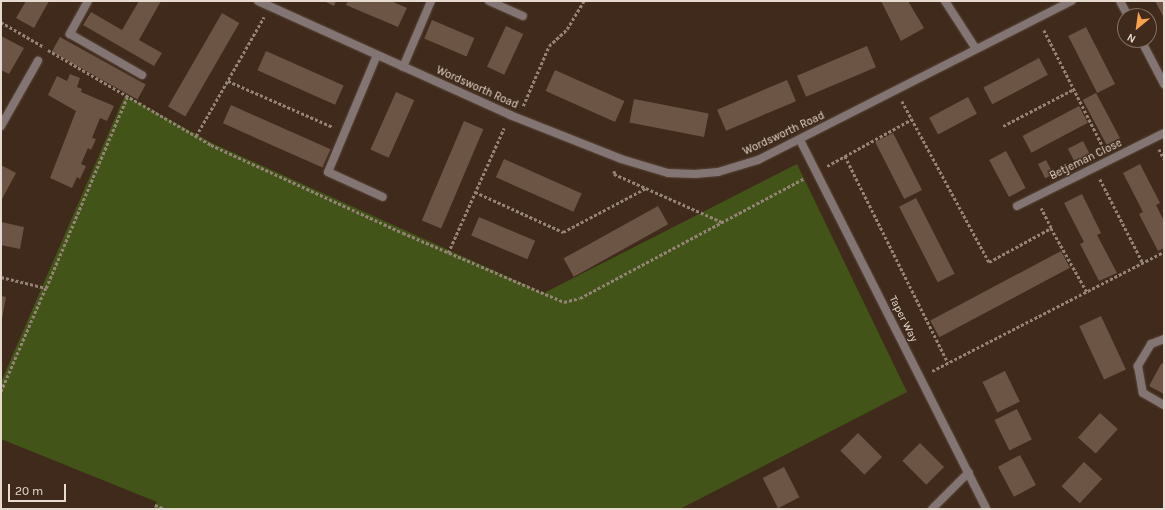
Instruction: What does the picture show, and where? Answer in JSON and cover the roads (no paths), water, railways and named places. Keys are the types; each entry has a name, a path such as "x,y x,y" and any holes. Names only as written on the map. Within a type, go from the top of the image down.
{"street":[{"path":"88,1 70,34 142,75"},
{"name":"Wordsworth Road","path":"258,1 514,116 621,159 668,173 718,172 758,160 1072,1"},
{"path":"402,67 431,1"},
{"path":"489,1 523,16"},
{"path":"945,1 976,49"},
{"path":"1145,48 1164,84"},
{"path":"377,55 328,172 383,197"},
{"path":"1,126 38,61"},
{"name":"Betjeman Close","path":"1017,206 1164,133"},
{"name":"Taper Way","path":"800,140 969,472 986,509"},
{"path":"1164,339 1151,344 1138,366 1143,393 1164,405"},
{"path":"932,509 969,472"}]}
